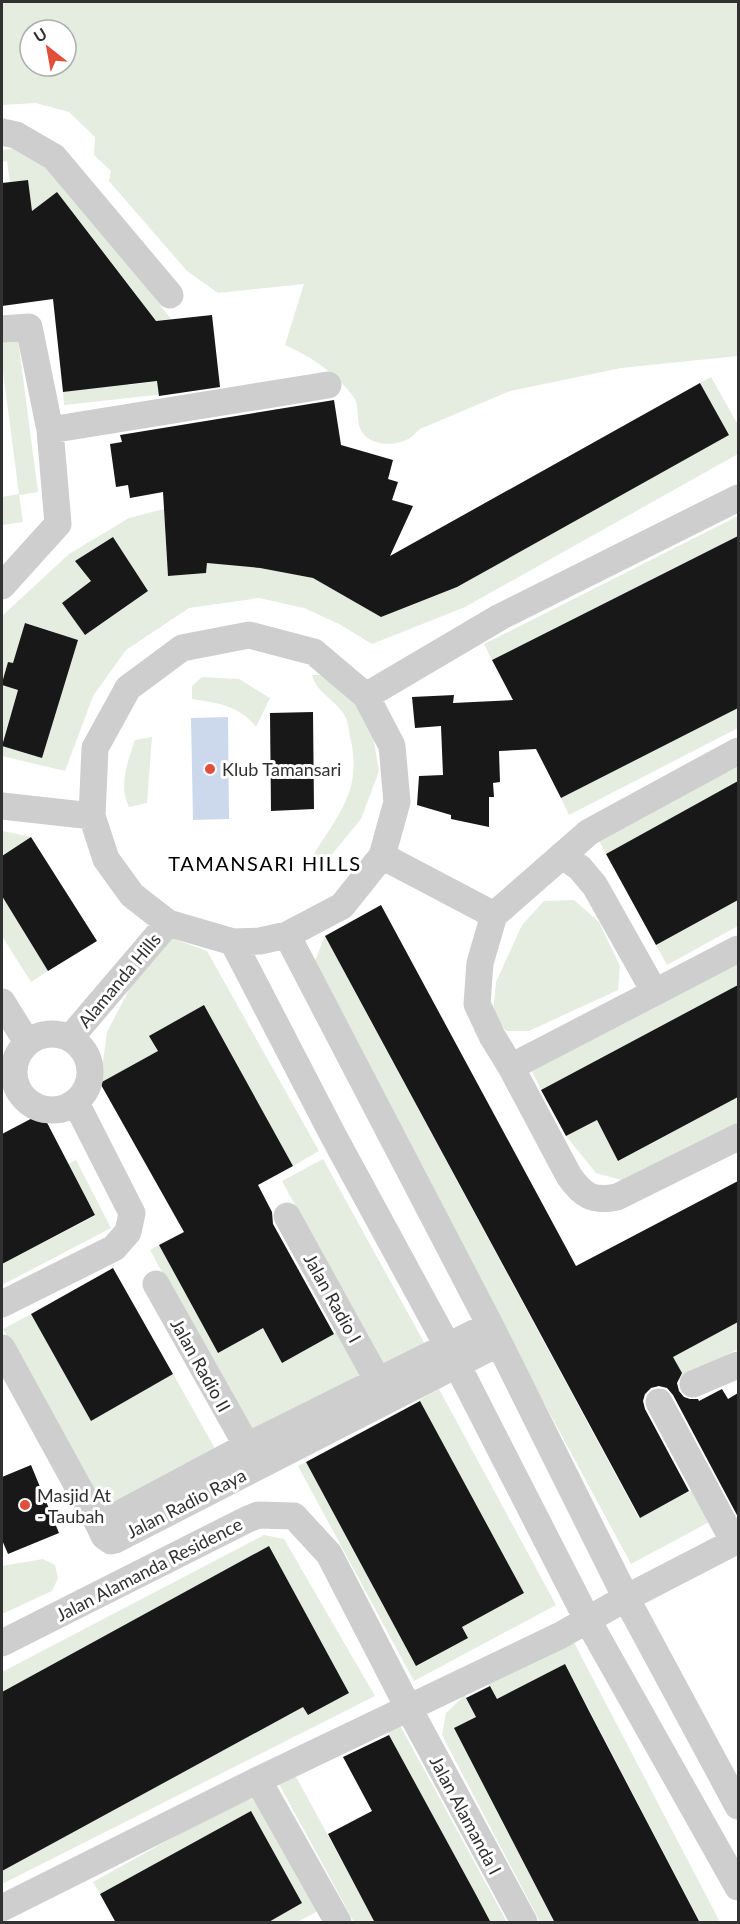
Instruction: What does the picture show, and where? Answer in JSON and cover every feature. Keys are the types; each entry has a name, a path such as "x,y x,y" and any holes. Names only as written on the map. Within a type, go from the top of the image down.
{"street":[{"path":"2,132 16,135 54,157 170,295"},
{"path":"2,329 29,327 50,430 58,524 2,586"},
{"path":"50,430 328,385"},
{"path":"366,696 500,617 738,498"},
{"path":"249,635 314,652 366,696 392,746 397,802 382,856 342,906 287,935 260,941 232,942 168,923 132,895 106,859 92,816 95,748 128,688 182,648 249,635"},
{"path":"738,751 589,832 494,915 480,963 477,1004 492,1036 569,1176 578,1190 590,1197 603,1200 618,1197 738,1137"},
{"path":"2,806 92,816"},
{"path":"562,855 580,868 595,886 654,991"},
{"path":"382,856 494,915"},
{"name":"Alamanda Hills","path":"71,1037 168,923"},
{"path":"287,935 494,1334 626,1598 738,1806"},
{"path":"232,942 334,1137 452,1354 587,1619 738,1887"},
{"path":"511,1067 738,949"},
{"path":"2,1002 27,1042 18,1053 10,1097 34,1107 56,1111 76,1103 132,1213 128,1232 114,1248 2,1304"},
{"name":"Alamanda Hills","path":"27,1042 41,1035 56,1033 71,1037 82,1047 90,1061 91,1076 86,1091 76,1103"},
{"name":"Jalan Radio I","path":"287,1216 378,1381"},
{"name":"Jalan Radio II","path":"156,1284 247,1446"},
{"name":"Jalan Radio Raya","path":"452,1354 378,1381 247,1446 99,1526 108,1539 115,1540 452,1354 494,1334"},
{"path":"2,1348 99,1526"},
{"path":"693,1384 738,1365"},
{"path":"2,1908 258,1780 561,1635 626,1598 736,1541 659,1402"},
{"name":"Jalan Alamanda Residence","path":"2,1643 258,1515 294,1516 329,1554 408,1707"},
{"name":"Jalan Alamanda I","path":"408,1707 524,1923"},
{"path":"258,1780 338,1923"}],"shaded area":[{"path":"2,2 738,2 738,356 621,368 510,391 420,429 403,441 388,444 373,441 362,432 356,401 348,390 314,361 285,345 304,284 218,293 187,271 109,181 111,171 94,155 95,137 69,112 36,103 2,105"},
{"path":"24,147 52,164 171,319 121,325 128,385 219,374 220,388 64,405 63,392 102,387 96,328 138,297 57,192 32,211 28,180 10,182 7,161 2,162 2,150"},
{"path":"18,339 38,492 19,495 23,522 2,525 2,497 19,494 2,364 2,341"},
{"path":"711,377 738,425 738,454 465,607 372,644 339,624 304,608 259,598 189,608 126,650 93,696 65,771 2,756 2,746 42,758 57,633 26,623 25,667 8,662 2,683 2,616 69,554 129,518 164,509 168,576 206,573 207,563 260,568 313,578 381,617 729,435 700,383","holes":["113,537 148,591 85,635 62,603 91,581"]},
{"path":"738,516 738,536 492,660 484,644"},
{"path":"312,675 330,675 370,718 379,771 361,819 324,864 313,856 345,802 353,775 354,759 346,718 318,687"},
{"path":"202,677 239,679 270,698 256,727 242,714 227,706 192,699 192,686"},
{"path":"2,685 18,690 2,744"},
{"path":"738,707 738,728 569,815 561,798"},
{"path":"152,737 147,803 129,807 124,782 132,748 135,740"},
{"path":"738,762 738,781 606,854 598,839"},
{"path":"2,831 31,837 2,856"},
{"path":"2,896 48,971 31,982 2,936"},
{"path":"574,900 599,922 620,966 618,990 529,1031 506,1031 493,1014 496,982 522,925 544,901"},
{"path":"738,900 738,926 667,965 656,945"},
{"path":"325,936 639,1518 696,1488 713,1520 631,1564 311,971"},
{"path":"172,938 207,951 319,1151 293,1166 204,1006 150,1036 158,1051 100,1083 107,1032 149,951"},
{"path":"738,960 738,985 541,1090 532,1071"},
{"path":"738,1097 738,1124 629,1182 596,1173 566,1136 597,1120 619,1161"},
{"path":"323,1159 426,1346 385,1368 282,1181"},
{"path":"76,1160 111,1228 2,1285 2,1264 95,1216 68,1164"},
{"path":"159,1245 218,1353 263,1328 282,1362 337,1332 361,1376 251,1436 150,1250"},
{"path":"31,1314 91,1421 173,1374 217,1452 107,1513 3,1329"},
{"path":"738,1322 738,1349 669,1385 659,1364"},
{"path":"439,1389 556,1605 414,1681 298,1466 306,1462 417,1666 468,1638 462,1627 454,1464 419,1400"},
{"path":"264,1535 284,1539 375,1696 2,1884 2,1871 303,1707 308,1715 349,1693 269,1546 2,1692 2,1672"},
{"path":"43,1559 55,1565 58,1578 52,1591 2,1614 2,1566"},
{"path":"572,1638 720,1922 700,1922 565,1664 505,1695 500,1704 488,1683"},
{"path":"465,1695 476,1717 455,1728 556,1922 540,1922 442,1735 446,1713"},
{"path":"397,1720 507,1922 354,1922 279,1784 295,1775 366,1905 455,1857 385,1727"},
{"path":"253,1793 318,1911 297,1922 267,1922 302,1903 251,1811 100,1894 93,1882"}],"water":[{"name":"Klub Tamansari","path":"228,717 229,819 193,820 191,718"}],"building":[{"path":"28,180 32,211 57,192 156,321 212,315 220,387 159,396 157,381 63,392 53,299 2,306 2,183"},
{"path":"700,383 729,435 457,587 381,617 313,578 260,568 207,563 206,573 168,576 163,492 130,498 128,485 116,487 110,444 122,442 120,435 334,400 341,445 393,460 388,479 398,482 392,500 413,506 390,556"},
{"path":"738,536 738,708 561,798 536,749 499,751 500,782 493,783 494,797 489,797 489,827 451,819 451,815 417,805 419,776 443,775 441,726 415,728 412,697 454,695 453,703 513,700 492,660"},
{"path":"113,537 148,591 85,635 62,603 91,581 75,561"},
{"path":"25,623 78,640 42,758 2,746 18,690 2,685 2,683 8,662 13,663"},
{"path":"313,712 314,809 271,811 270,713"},
{"path":"738,781 738,900 656,945 606,854"},
{"path":"31,837 97,941 48,971 2,896 2,856"},
{"path":"381,905 576,1266 738,1181 738,1322 673,1357 682,1373 677,1383 684,1397 699,1401 722,1389 728,1399 738,1393 738,1517 673,1395 667,1388 659,1386 651,1388 645,1394 643,1401 645,1409 689,1491 640,1518 325,936"},
{"path":"738,985 738,1097 618,1161 597,1120 566,1136 541,1090"},
{"path":"204,1005 293,1166 258,1185 272,1212 273,1224 334,1334 282,1363 263,1328 218,1353 159,1245 184,1232 100,1083 158,1051 149,1036"},
{"path":"42,1113 95,1215 2,1264 2,1134"},
{"path":"113,1268 173,1374 91,1421 31,1314"},
{"path":"420,1401 524,1593 462,1627 468,1638 416,1666 306,1462"},
{"name":"Masjid At - Taubah","path":"31,1465 59,1533 8,1554 2,1540 2,1477"},
{"path":"269,1546 349,1693 308,1715 303,1707 2,1871 2,1692"},
{"path":"565,1664 700,1923 555,1923 454,1728 476,1717 466,1698 490,1686 497,1699"},
{"path":"389,1735 491,1923 375,1923 328,1834 372,1811 343,1757"},
{"path":"251,1811 302,1903 267,1923 116,1923 100,1894"}],"place":[{"name":"Klub Tamansari","path":"210,769"},
{"name":"Masjid At - Taubah","path":"25,1505"}],"district":[{"name":"TAMANSARI HILLS","path":"265,863"}]}
